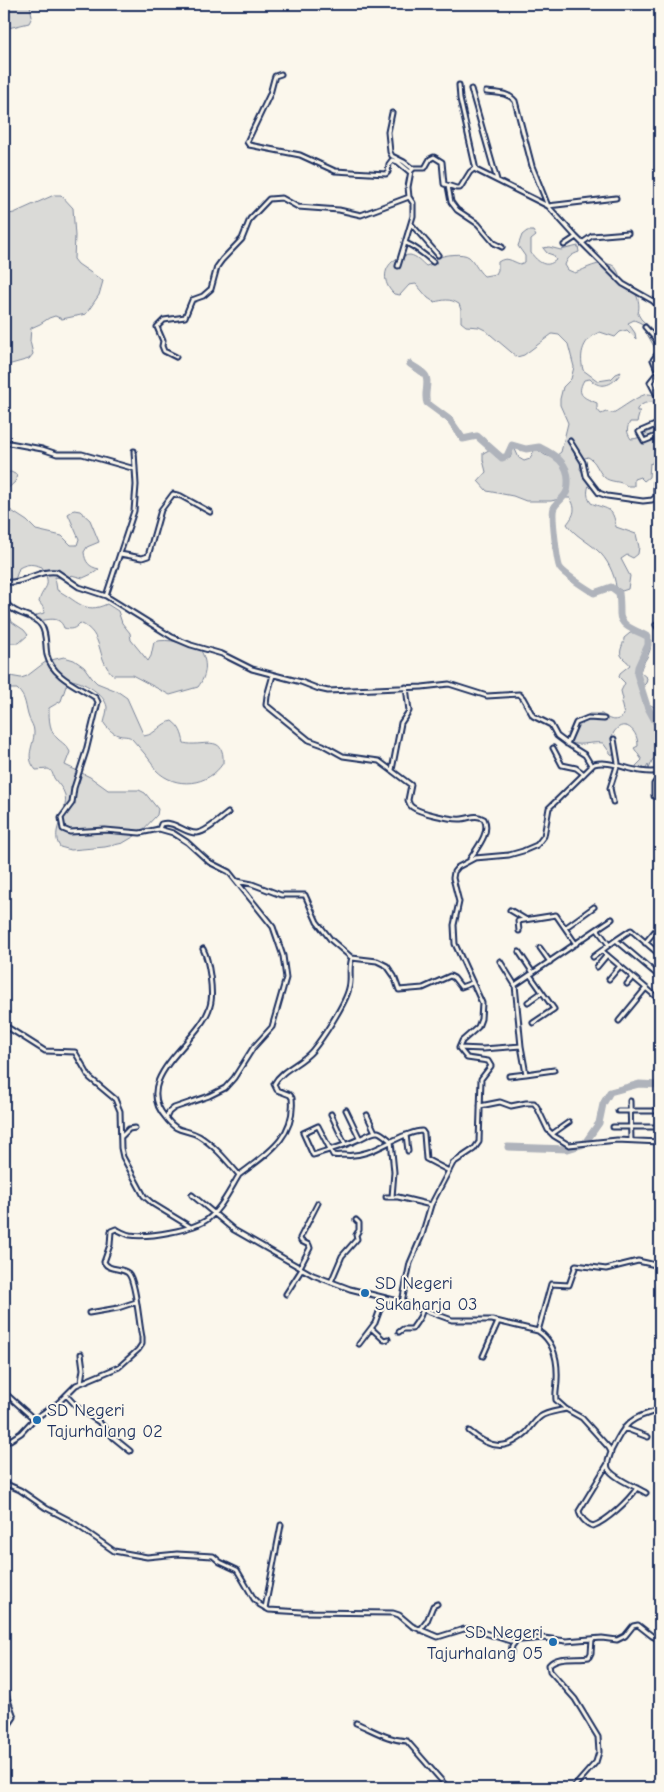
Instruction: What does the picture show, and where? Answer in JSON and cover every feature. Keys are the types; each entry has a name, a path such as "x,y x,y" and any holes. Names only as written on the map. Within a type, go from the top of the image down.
{"street":[{"path":"281,74 277,75 274,79 270,94 247,142 249,145 300,156 335,171 386,174 389,164 394,160 412,170 425,168 432,158 438,158 443,166 444,184 448,186 459,188 471,170 476,170 548,206 616,198"},
{"path":"459,85 460,99 476,170"},
{"path":"471,89 497,180"},
{"path":"486,92 503,93 512,97 515,101 532,166 548,206 623,284 652,301 660,308"},
{"path":"392,113 388,132 390,152 392,156 404,162 412,170"},
{"path":"398,266 414,208 409,197 408,188 412,170"},
{"path":"448,186 451,202 457,210 478,224 494,243 502,247"},
{"path":"176,357 162,348 163,341 158,325 166,319 186,317 192,300 203,296 211,289 217,268 222,260 242,240 250,219 269,200 282,198 298,207 339,210 361,215 409,197"},
{"path":"411,224 438,255"},
{"path":"582,243 592,236 628,233"},
{"path":"564,245 576,237"},
{"path":"406,242 433,262"},
{"path":"645,327 660,344"},
{"path":"660,350 653,360 658,372 650,382 660,401"},
{"path":"659,435 644,441 639,432 660,423"},
{"path":"570,441 583,462 586,476 599,493 643,502 656,497"},
{"path":"4,442 42,449 57,454 82,454 135,469"},
{"path":"106,596 134,511 134,451"},
{"path":"660,477 656,482 656,497 660,502"},
{"path":"120,554 142,558 148,556 159,516 163,506 172,494 175,493 210,512"},
{"path":"4,582 12,583 54,571 60,573 79,587 106,596 172,637 222,654 252,669 328,691 449,684 488,696 519,694 533,716 551,724 557,736 586,755 592,765"},
{"path":"4,599 6,604 15,612 40,624 44,630 47,655 52,667 66,679 96,698 98,702 86,751 74,788 72,804 61,818 63,829 70,832 105,830 140,833 159,829 170,831 182,838 209,862 225,869 268,919 277,938 285,966 286,978 277,1014 269,1030 253,1048 228,1085 215,1094 174,1108 168,1112 166,1118"},
{"path":"4,611 6,604"},
{"path":"656,625 660,630"},
{"path":"273,675 266,705 313,742 343,756 375,760 392,770 411,785 408,800 414,808 426,813 454,819 462,820 474,816 485,820 487,827 470,860"},
{"path":"392,770 401,723 409,711 406,687"},
{"path":"568,744 577,722 588,718 604,719"},
{"path":"614,739 617,766 610,788 614,802"},
{"path":"553,748 562,765 576,768 584,774"},
{"path":"459,1048 462,1042 478,1027 481,1019 482,1003 456,949 454,934 459,902 453,875 458,867 481,856 503,856 537,845 544,836 549,808 592,765 600,763 641,772 660,771 659,777 654,784 654,796"},
{"path":"159,829 163,824 169,823 189,832 200,832 228,813"},
{"path":"237,881 258,885 281,896 305,895 317,922 331,940 352,958 377,961 388,966 400,990 423,988 450,976 461,987 472,983"},
{"path":"564,928 594,907"},
{"path":"510,910 526,919"},
{"path":"519,931 518,920 556,914 576,944"},
{"path":"515,986 612,919"},
{"path":"645,943 659,926"},
{"path":"597,929 609,945"},
{"path":"593,957 631,930 660,953"},
{"path":"616,940 660,977"},
{"path":"540,948 550,962"},
{"path":"203,949 210,985 211,1005 199,1026 157,1082 156,1100 159,1110 176,1128 197,1135 239,1175"},
{"path":"602,951 660,1000"},
{"path":"519,952 554,1009 533,1023"},
{"path":"597,967 607,955"},
{"path":"4,1444 21,1433 34,1419 58,1403 76,1385 115,1369 138,1350 142,1341 134,1284 131,1276 122,1270 107,1267 104,1262 109,1249 112,1230 116,1229 138,1236 172,1232 202,1222 213,1214 239,1175 279,1143 285,1134 292,1113 292,1098 290,1095 276,1089 274,1084 284,1072 310,1054 342,1005 350,985 349,966 352,958"},
{"path":"500,961 515,986 526,1074"},
{"path":"609,979 620,966"},
{"path":"627,984 633,977"},
{"path":"619,1021 646,988"},
{"path":"528,1002 542,992"},
{"path":"4,1025 45,1051 75,1052 90,1078 115,1099 120,1112 121,1148 126,1163 144,1196 153,1204 190,1227"},
{"path":"459,1048 483,1050 521,1046"},
{"path":"402,1302 410,1263 422,1235 431,1205 453,1163 474,1149 480,1138 481,1077 491,1064 484,1060 467,1058 459,1048"},
{"path":"510,1076 554,1070"},
{"path":"630,1101 630,1140"},
{"path":"480,1106 500,1102 511,1106 532,1103 536,1105 552,1134 566,1145 610,1140 660,1142"},
{"path":"346,1110 360,1139"},
{"path":"618,1110 660,1111"},
{"path":"331,1114 345,1144"},
{"path":"367,1115 375,1132"},
{"path":"552,1134 569,1122"},
{"path":"392,1197 394,1172 391,1141 380,1133 375,1132 360,1139 329,1150 313,1155 303,1133 318,1126 329,1150 335,1156 350,1157 368,1153 391,1141 406,1135 418,1131 424,1132 426,1159 449,1171"},
{"path":"613,1127 656,1127"},
{"path":"121,1137 129,1129 135,1128"},
{"path":"406,1135 408,1151"},
{"path":"192,1195 234,1230 301,1268 331,1282 357,1291 402,1302 452,1320 482,1319 538,1331 547,1338 554,1351 557,1370 556,1400 566,1409 582,1418 611,1452"},
{"path":"386,1197 431,1205"},
{"path":"286,1294 310,1248 300,1238 318,1203"},
{"path":"331,1282 342,1256 357,1239 359,1223 356,1220"},
{"path":"538,1331 551,1284 569,1284 576,1265 606,1269 638,1261 660,1266"},
{"path":"359,1344 372,1328 386,1298"},
{"path":"89,1313 136,1302"},
{"path":"399,1332 403,1329 412,1329 415,1323 420,1320 423,1309"},
{"path":"483,1356 498,1322"},
{"path":"372,1328 384,1340 388,1339"},
{"path":"81,1354 83,1369 81,1382"},
{"path":"4,1392 34,1419"},
{"path":"66,1395 78,1408 99,1422 130,1451"},
{"path":"469,1431 479,1440 490,1444 508,1445 520,1438 541,1416 566,1409"},
{"path":"637,1488 615,1513 599,1524 589,1525 581,1517 579,1511 607,1465 611,1452 624,1428 633,1420 660,1410"},
{"path":"624,1428 648,1437"},
{"path":"607,1465 609,1471 646,1493"},
{"path":"4,1483 20,1490 46,1508 82,1528 114,1551 147,1557 176,1554 213,1556 220,1562 237,1570 254,1599 265,1608 273,1611 393,1613 399,1615 420,1630 438,1636 464,1629 472,1629 504,1640 516,1641 544,1638 566,1641 602,1638 620,1639 628,1634 634,1626 638,1625 660,1640"},
{"path":"265,1608 281,1524"},
{"path":"420,1630 427,1621 433,1606 437,1604"},
{"path":"574,1788 596,1762 599,1752 598,1738 575,1699 562,1686 549,1668 552,1662 558,1659 589,1657 592,1653 592,1639"},
{"path":"511,1653 512,1646 516,1641"},
{"path":"4,1689 14,1718 4,1732"},
{"path":"356,1722 384,1737 408,1742 448,1788"}],"shaded area":[{"path":"4,4 30,4 32,17 29,23 4,29"},
{"path":"54,195 61,195 73,208 74,259 78,264 103,281 99,295 86,314 62,319 55,316 31,328 30,341 33,354 29,359 4,366 4,215 14,213"},
{"path":"527,231 533,231 536,236 531,240 531,253 542,263 549,264 556,260 553,255 547,253 543,248 549,247 561,250 578,246 579,252 570,257 566,262 565,265 568,270 575,273 602,264 614,266 624,284 636,294 639,304 638,314 641,319 660,337 660,345 656,350 641,323 634,320 628,323 635,333 636,339 627,330 620,332 615,337 600,332 590,338 582,352 583,370 598,381 611,379 621,372 611,383 599,385 590,379 584,380 581,385 583,396 597,403 597,409 601,414 606,412 613,413 645,394 660,398 660,405 651,402 639,407 637,409 637,411 640,411 637,422 630,422 628,429 631,439 635,439 660,427 660,463 654,460 650,463 649,477 644,481 640,477 634,479 634,486 627,486 606,479 588,457 582,459 580,469 591,479 588,494 591,503 608,509 613,515 616,527 636,534 639,547 638,554 633,558 627,555 621,559 630,576 628,589 622,591 616,587 612,572 604,557 567,524 574,512 570,498 551,501 526,501 513,496 487,491 478,481 486,472 483,453 489,450 498,458 506,459 510,458 514,447 519,458 524,461 530,459 535,448 551,457 561,452 568,423 560,405 560,399 563,387 571,379 574,367 568,344 559,335 552,334 524,355 517,357 485,330 479,327 466,326 461,322 459,304 449,300 434,302 416,284 409,285 400,295 394,294 387,285 386,275 389,265 398,258 408,255 419,259 426,266 432,264 435,259 440,257 453,254 466,255 484,276 496,274 498,262 501,260 509,260 520,264 525,262 525,256 518,246 522,235"},
{"path":"11,472 17,475 15,482 4,492 4,473"},
{"path":"4,506 27,521 36,530 62,536 71,545 77,545 79,539 68,514 74,510 80,511 90,520 99,542 87,547 84,552 90,565 99,569 83,578 71,575 67,579 55,577 57,590 86,607 99,607 107,604 118,611 122,623 130,633 131,640 148,661 154,642 166,640 200,649 203,654 205,673 198,687 170,695 132,675 113,675 107,668 97,640 88,628 80,623 73,628 64,628 59,621 52,619 35,621 37,615 44,613 43,607 39,602 47,580 42,567 28,565 19,568 14,583 4,585"},
{"path":"7,607 12,622 28,635 19,643 6,643 4,640 4,608"},
{"path":"630,633 642,634 650,641 650,650 640,672 647,678 643,686 647,703 660,711 660,757 653,759 649,769 648,764 645,772 643,766 641,773 636,771 636,766 642,760 634,748 638,746 637,739 635,733 627,726 618,728 611,739 616,746 615,756 611,754 603,743 571,743 568,741 567,733 589,714 602,714 613,720 624,715 621,691 625,683 619,677 620,673 630,665 622,657 621,651 624,638"},
{"path":"64,657 74,660 84,667 97,683 117,691 127,698 144,736 172,721 180,730 184,743 216,744 223,753 223,763 209,777 191,783 173,781 155,769 150,760 131,738 120,736 107,727 104,723 107,707 98,693 87,686 71,680 66,686 61,701 49,708 51,729 70,752 65,765 90,777 108,790 139,790 145,793 158,809 157,815 140,833 123,843 105,847 71,850 60,847 57,841 57,834 64,808 65,795 50,770 36,770 32,765 30,751 34,730 24,699 17,689 4,689 4,675 21,678 27,676 44,663"}],"waterway":[{"path":"410,364 421,371 426,377 427,403 450,420 463,439 477,436 502,458 507,456 512,445 526,449 539,447 560,460 568,475 568,489 555,506 553,512 557,557 560,568 594,593 611,587 619,593 620,614 623,622 648,637 648,645 638,667 637,674 647,706 660,730"},
{"path":"508,1147 568,1149 581,1145 585,1143 599,1123 603,1104 610,1092 639,1084 660,1085"}],"place":[{"name":"SD Negeri Sukaharja 03","path":"365,1293"},
{"name":"SD Negeri Tajurhalang 02","path":"37,1420"},
{"name":"SD Negeri Tajurhalang 05","path":"553,1642"}]}
